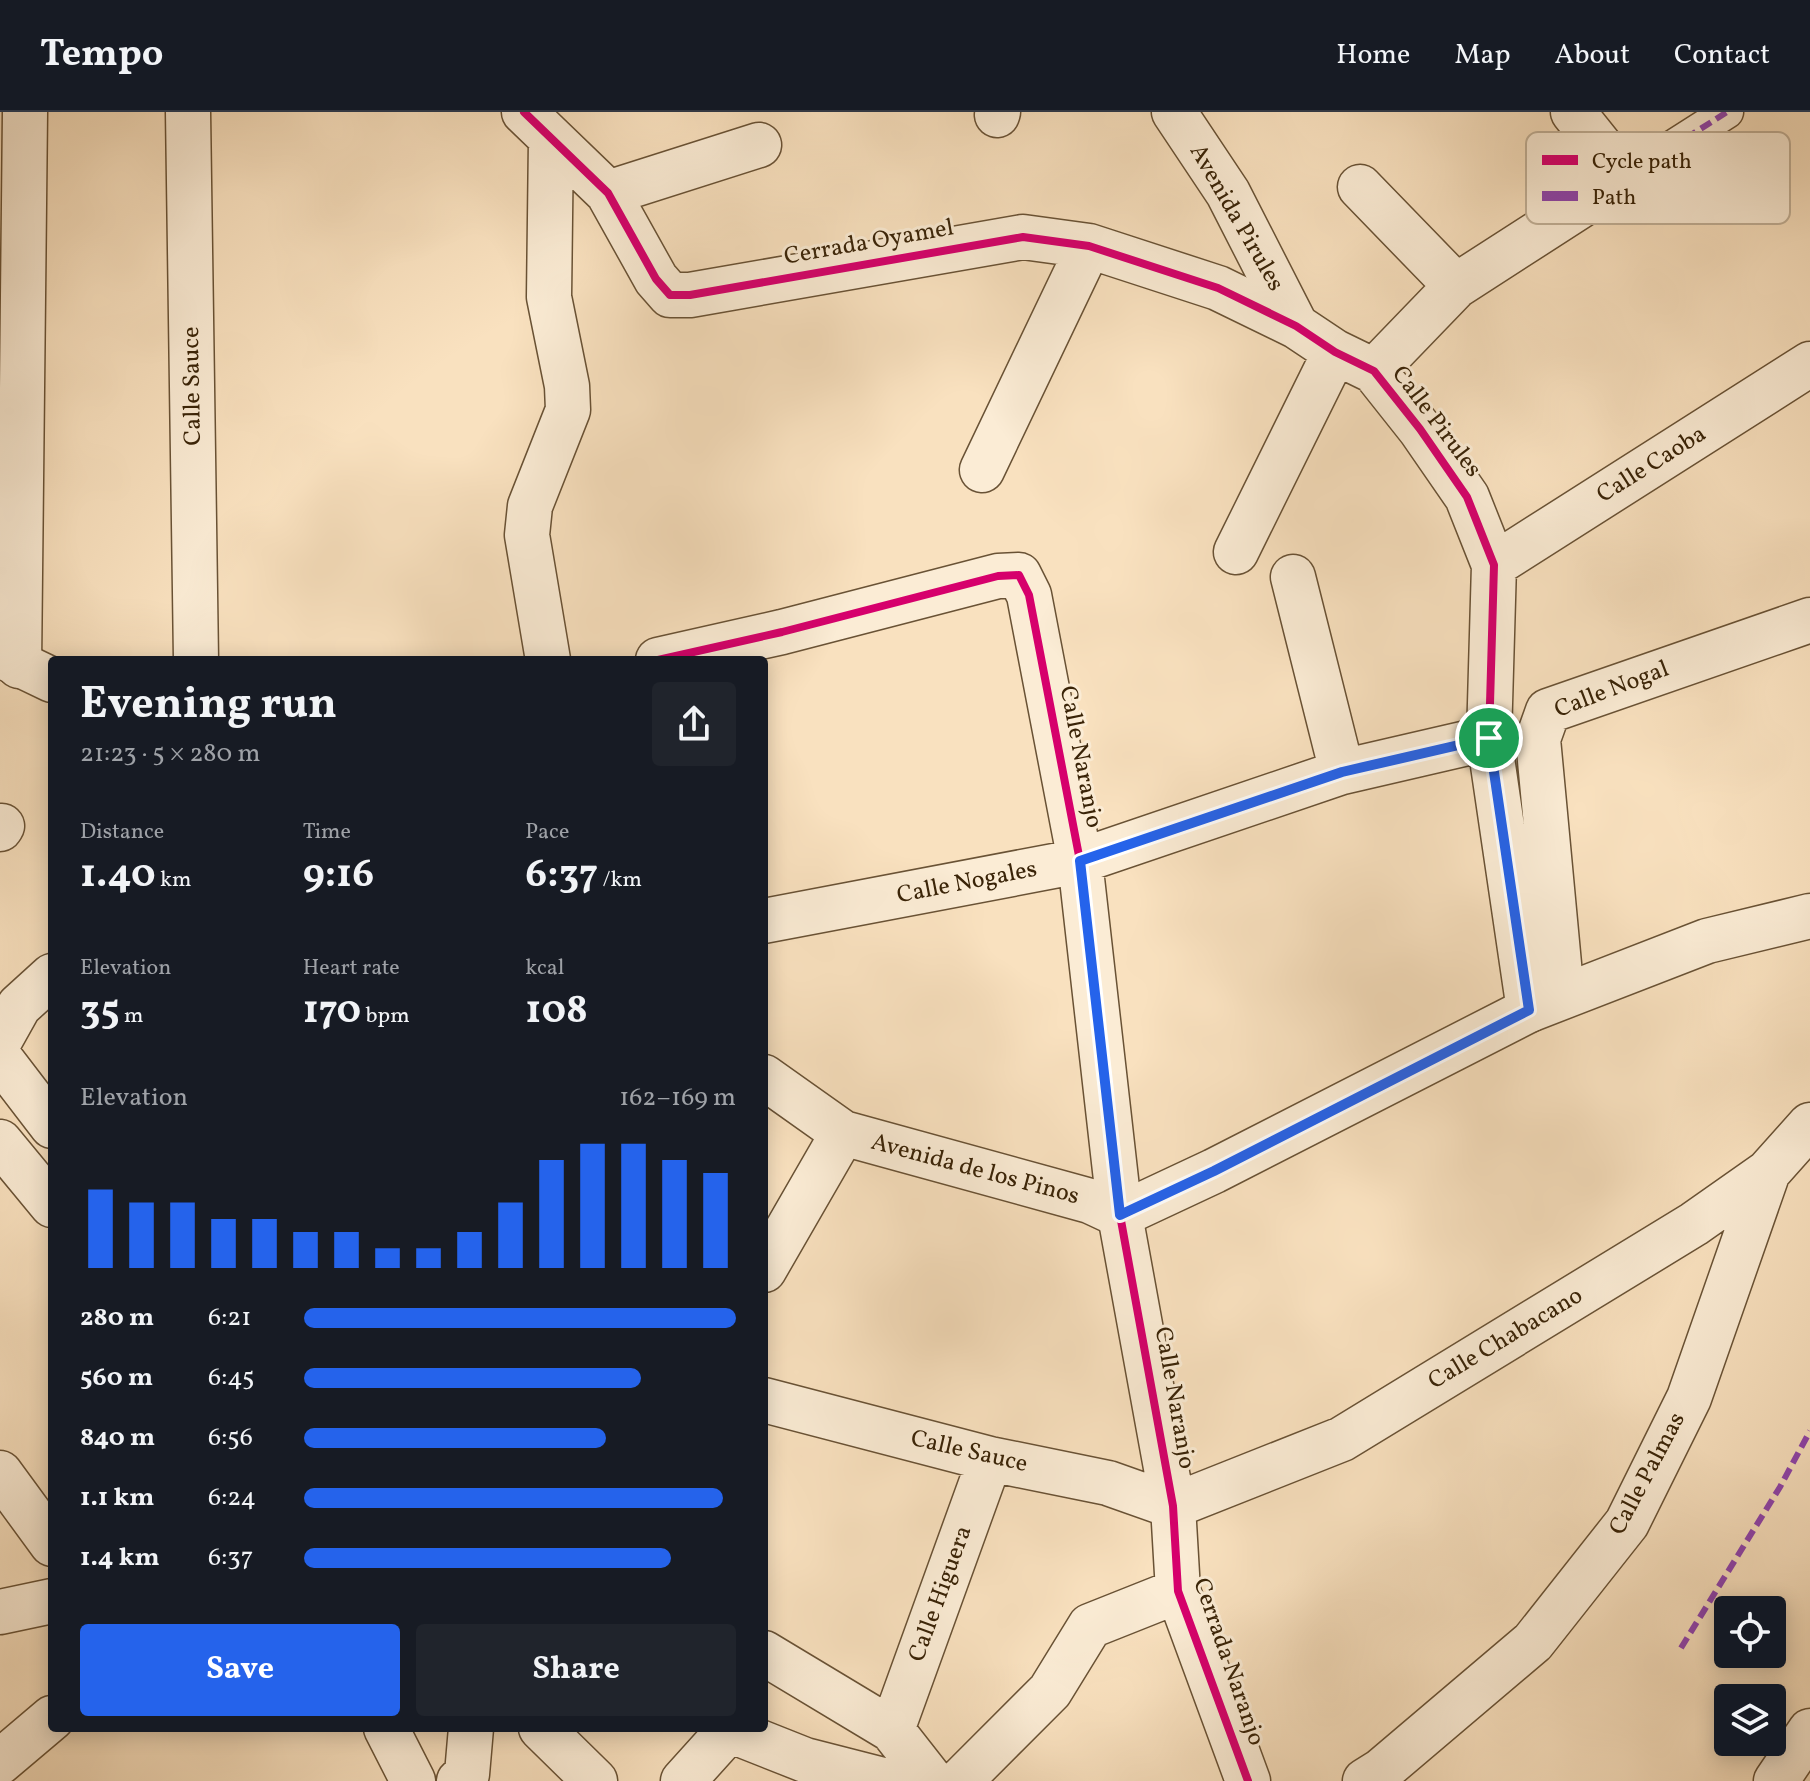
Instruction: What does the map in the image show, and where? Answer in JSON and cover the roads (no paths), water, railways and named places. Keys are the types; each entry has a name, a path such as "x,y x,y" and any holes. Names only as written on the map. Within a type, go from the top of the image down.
{"street":[{"path":"24,667 25,112"},
{"name":"Calle Sauce","path":"188,112 196,656"},
{"name":"Avenida Pirules","path":"1174,112 1228,193 1296,326"},
{"path":"1573,112 1589,132"},
{"path":"1696,132 1727,112"},
{"path":"537,126 549,297 567,386 568,410 527,521 547,656"},
{"name":"Cerrada Oyamel","path":"537,126 608,193 656,279 670,295 690,295 1023,237 1089,246 1218,288 1296,326"},
{"path":"608,193 759,145"},
{"path":"1360,187 1456,286"},
{"path":"1374,371 1456,286 1552,224"},
{"path":"982,470 1089,246"},
{"name":"Calle Pirules","path":"1296,326 1335,352 1374,371 1420,429 1467,497 1494,565 1489,738 1545,1003"},
{"path":"1236,552 1335,352"},
{"name":"Calle Caoba","path":"1494,565 1810,364"},
{"name":"Calle Naranjo","path":"676,656 998,576 1019,575 1029,595 1080,861 1120,1215 1173,1506"},
{"path":"1293,577 1342,772"},
{"name":"Calle Nogal","path":"1545,1003 1538,739 1548,711 1810,620"},
{"name":"Calle Nogales","path":"768,920 1080,861 1342,772 1489,738"},
{"path":"1120,1215 1214,1171 1545,1003 1707,941 1810,916"},
{"path":"0,1040 19,1006 48,980"},
{"path":"0,1058 48,1121"},
{"name":"Avenida de los Pinos","path":"768,1080 843,1133 1090,1201 1120,1215"},
{"name":"Calle Chabacano","path":"1173,1506 1342,1439 1694,1224 1768,1172 1810,1125"},
{"path":"768,1263 843,1133"},
{"path":"0,1142 48,1200"},
{"name":"Calle Palmas","path":"1365,1781 1381,1771 1533,1642 1627,1523 1689,1398 1768,1172"},
{"name":"Calle Sauce","path":"768,1401 990,1459 1108,1483 1173,1506"},
{"name":"Calle Higuera","path":"892,1730 990,1459"},
{"path":"0,1473 48,1539"},
{"name":"Cerrada Naranjo","path":"1173,1506 1178,1591 1248,1781"},
{"path":"960,1781 1050,1691 1090,1626 1178,1591"},
{"path":"0,1612 48,1602"},
{"path":"768,1655 892,1730 932,1781"},
{"path":"0,1762 48,1721"},
{"path":"1776,1781 1810,1731"},
{"path":"388,1732 413,1781"},
{"path":"459,1781 467,1774 471,1732"},
{"path":"545,1732 595,1781"},
{"path":"683,1781 727,1732"},
{"path":"734,1732 805,1760 887,1781"}]}
